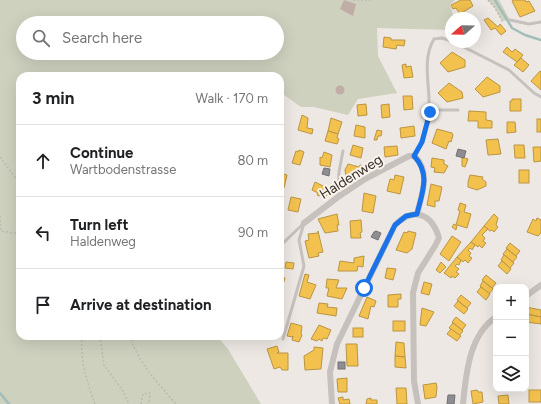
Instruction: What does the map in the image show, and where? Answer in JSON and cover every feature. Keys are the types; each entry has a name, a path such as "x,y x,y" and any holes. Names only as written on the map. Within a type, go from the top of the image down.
{"street":[{"name":"Haldenweg","path":"304,223 365,179 409,156 414,156"},
{"path":"414,156 423,169 425,179 417,214"},
{"path":"332,404 330,372 333,358 348,320 395,225 406,216 417,214 426,217 432,222 439,238 418,273 414,293 414,381 418,404"},
{"path":"529,294 541,285"},
{"path":"463,404 465,375 474,346 484,328 493,320"}],"lane":[{"path":"510,20 529,24 541,22"},
{"path":"414,156 426,128 430,110 428,63 431,43 437,38 445,40"},
{"path":"466,48 509,70 534,93 541,97"},
{"path":"430,110 458,110"},
{"path":"338,197 339,172 343,151"},
{"path":"284,335 304,266 299,240 304,223"},
{"name":"Haldenweg","path":"284,242 304,223"}],"path":[{"path":"353,0 371,0"},
{"path":"488,0 495,8 502,21"},
{"path":"0,157 16,179"},
{"path":"0,216 1,231 16,233"},
{"path":"82,340 83,363 87,382 95,404"},
{"path":"101,340 104,365 123,391 129,404"},
{"path":"131,340 134,348 147,370 176,404"},
{"path":"140,404 143,394 150,393 149,404"}],"green space":[{"path":"0,0 455,0 450,5 452,12 445,12 445,30 377,28 378,56 397,93 358,99 348,115 314,107 301,107 284,95 284,72 16,72 16,340 220,340 228,349 261,404 0,404"},
{"path":"488,0 499,0 510,20 502,21 495,8"}],"building: Homes":[{"path":"461,0 470,0 473,6 463,12 459,12 456,8 453,9 451,5"},
{"path":"512,1 529,1 535,11 520,17"},
{"path":"488,18 498,27 500,24 506,31 501,35 495,28 491,30 484,20"},
{"path":"384,37 391,38 391,40 405,40 404,46 397,45 396,49 383,47"},
{"path":"507,47 512,52 515,49 523,55 517,62 503,52"},
{"path":"452,52 465,60 465,67 448,72 440,63"},
{"path":"521,58 529,65 523,72 514,65"},
{"path":"406,64 406,67 411,66 413,77 404,78 402,65"},
{"path":"540,71 541,72 541,90 531,81"},
{"path":"487,77 500,86 500,92 483,97 475,89"},
{"path":"449,83 462,92 463,98 447,102 438,93"},
{"path":"403,96 412,96 413,109 404,110"},
{"path":"512,99 521,99 521,111 510,111 510,101 512,101"},
{"path":"366,104 367,115 358,116 357,105"},
{"path":"389,104 390,117 382,118 381,105"},
{"path":"469,111 486,112 486,120 492,121 492,128 478,128 478,121 468,121"},
{"path":"302,115 308,118 307,128 313,129 312,134 298,130"},
{"path":"331,118 342,122 338,134 328,131"},
{"path":"537,119 541,119 541,132 537,132"},
{"path":"507,122 515,122 516,132 507,133"},
{"path":"356,125 365,127 365,138 354,136"},
{"path":"414,126 415,136 401,138 400,128"},
{"path":"437,129 452,133 453,135 451,142 449,141 446,149 432,143"},
{"path":"377,130 382,131 381,136 378,136 377,140 374,140"},
{"path":"328,131 338,134 337,138 339,139 337,144 325,141"},
{"path":"498,139 501,154 488,155 486,140"},
{"path":"353,145 363,148 361,158 350,155"},
{"path":"514,145 524,145 525,158 515,158"},
{"path":"397,146 398,155 385,157 384,147"},
{"path":"533,147 541,147 541,161 534,162"},
{"path":"299,150 304,152 300,165 292,163 296,151 298,152"},
{"path":"324,152 332,155 330,167 320,165 320,157 322,158"},
{"path":"462,157 468,159 465,167 462,166"},
{"path":"432,158 444,160 444,164 448,166 444,173 434,172 435,168 431,167"},
{"path":"348,164 359,167 360,165 367,167 366,172 359,170 358,173 354,172 353,178 346,177 345,170"},
{"path":"519,170 529,170 529,183 519,183"},
{"path":"284,174 287,175 284,188"},
{"path":"395,175 404,177 400,194 387,191 390,179 394,180"},
{"path":"470,175 483,177 482,179 486,182 486,186 477,190 468,187"},
{"path":"315,182 329,189 326,197 317,195 318,193 312,190"},
{"path":"431,184 442,187 439,201 435,201 435,207 427,205"},
{"path":"364,193 376,196 373,213 362,211"},
{"path":"291,197 301,199 298,212 288,210"},
{"path":"460,203 466,205 464,212 471,214 467,228 457,225 456,230 452,227 454,224 456,225 460,211 458,210"},
{"path":"337,214 339,225 337,225 338,231 325,233 318,219"},
{"path":"494,214 498,218 496,225 498,227 494,232 492,230 490,231 484,226"},
{"path":"537,218 541,220 541,233 538,236 527,232 533,219 536,221"},
{"path":"361,220 361,238 351,238 350,221"},
{"path":"484,226 488,229 482,235 485,238 483,241 486,243 482,248 471,242"},
{"path":"318,231 323,252 318,253 319,256 309,258 305,241 309,240 308,234 318,233"},
{"path":"408,231 416,233 412,249 407,253 396,250 404,232 407,233"},
{"path":"452,236 461,242 449,261 440,254"},
{"path":"471,242 475,245 472,250 470,248 468,250 471,253 469,256 472,258 468,263 465,260 463,262 457,257"},
{"path":"510,243 520,251 516,256 506,248"},
{"path":"507,249 517,257 513,262 503,254"},
{"path":"504,255 514,263 510,268 501,260"},
{"path":"364,256 363,267 358,266 357,271 338,271 340,261 354,263 354,258"},
{"path":"457,257 461,260 459,265 457,264 455,266 459,269 456,272 459,274 455,278 452,276 451,278 444,273"},
{"path":"502,261 511,269 507,274 498,266"},
{"path":"286,262 294,263 293,269 285,268"},
{"path":"441,262 446,267 440,273 436,270"},
{"path":"387,268 396,269 393,280 385,278"},
{"path":"305,274 309,275 307,282 316,285 310,299 299,296"},
{"path":"486,275 496,283 493,284 492,288 482,280"},
{"path":"327,279 339,280 336,288 347,288 342,299 327,296 329,288 326,288"},
{"path":"483,281 493,289 489,294 480,286"},
{"path":"424,282 432,284 429,295 421,293"},
{"path":"481,287 490,294 486,300 477,292"},
{"path":"401,294 401,299 398,299 398,307 388,307 388,295"},
{"path":"461,295 471,303 467,308 457,300"},
{"path":"367,297 376,301 374,307 371,306 368,319 359,316"},
{"path":"458,301 468,309 464,314 454,306"},
{"path":"319,303 328,304 327,307 337,308 336,316 317,313"},
{"path":"422,308 434,312 426,326 420,325"},
{"path":"529,308 541,310 541,317 529,315"},
{"path":"529,315 541,317 541,324 529,322"},
{"path":"456,317 466,325 462,330 452,322"},
{"path":"393,321 405,321 405,331 393,331"},
{"path":"291,323 302,326 302,335 299,342 292,340 293,337 287,336"},
{"path":"453,323 463,331 459,336 449,328"},
{"path":"319,325 331,330 327,339 323,338 322,341 319,339 317,341 311,339"},
{"path":"353,328 363,328 363,337 353,337"},
{"path":"451,329 461,336 457,341 447,334"},
{"path":"396,342 404,343 405,357 395,356"},
{"path":"346,344 357,344 358,366 347,366"},
{"path":"277,346 279,352 277,353 288,353 288,370 282,370 280,367 274,369 267,349"},
{"path":"314,347 323,348 321,369 305,370 304,356 314,350"},
{"path":"395,356 405,357 406,368 395,367"},
{"path":"347,378 347,392 338,392 337,379"},
{"path":"436,383 436,397 425,399 423,385"},
{"path":"396,388 406,388 407,404 397,404"},
{"path":"477,390 478,392 482,392 483,402 473,404 471,391"},
{"path":"529,390 541,390 541,402 529,402"},
{"path":"508,395 509,404 499,404 498,396"},
{"path":"343,397 343,400 349,399 350,404 340,404 338,398"},
{"path":"371,398 371,400 377,400 377,404 366,404 367,399"}],"building: Industry":[{"path":"458,149 466,151 464,158 456,156"},
{"path":"324,168 330,169 329,176 322,174"},
{"path":"376,231 381,233 378,240 371,237"},
{"path":"338,362 345,362 345,369 338,369"},
{"path":"448,395 455,395 454,404 447,404"}],"building: Other":[{"path":"344,0 356,4 353,16 340,9"},
{"path":"340,85 345,90 340,95 335,90"}],"waterway":[{"path":"495,0 512,28 525,35 541,40"},
{"path":"0,393 9,404"}],"route":[{"path":"364,288 395,225 400,219 417,214 425,179 420,162 414,156 422,142 430,112"}]}
